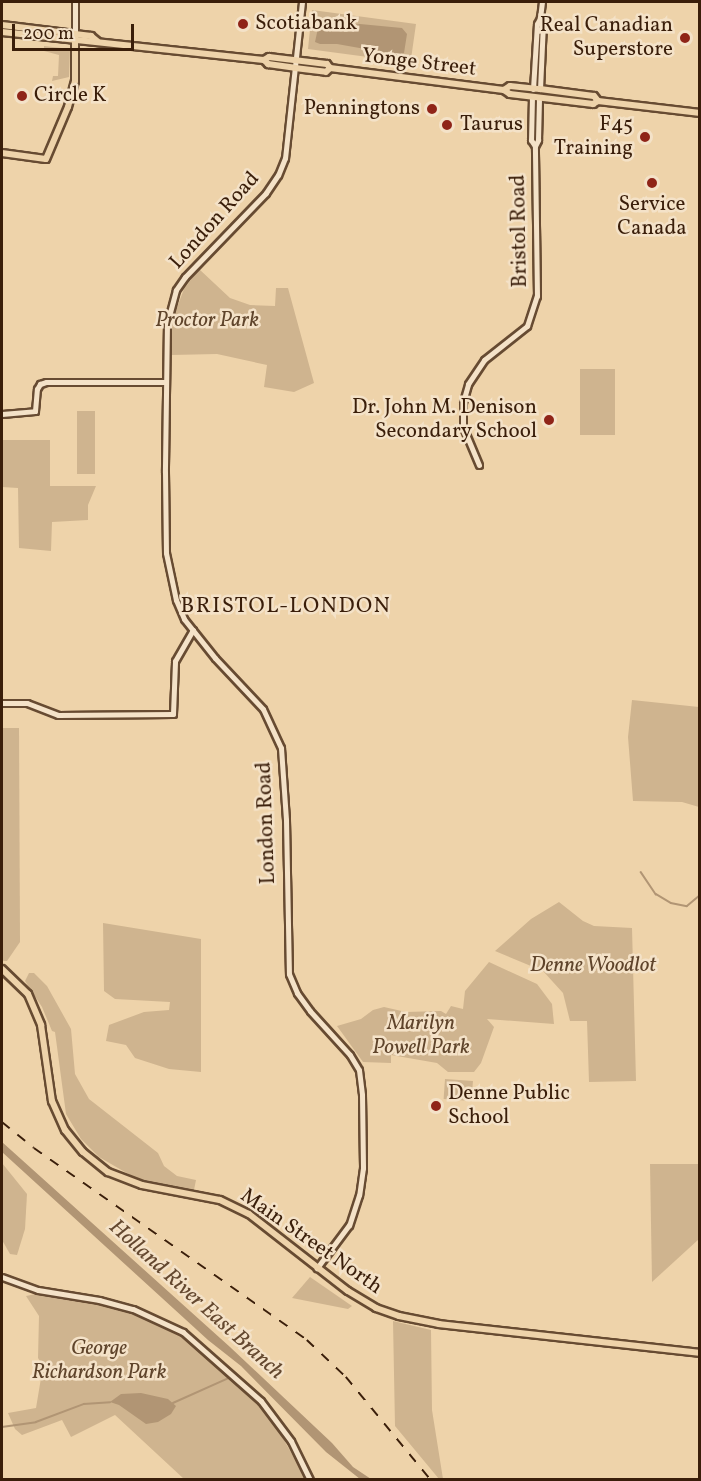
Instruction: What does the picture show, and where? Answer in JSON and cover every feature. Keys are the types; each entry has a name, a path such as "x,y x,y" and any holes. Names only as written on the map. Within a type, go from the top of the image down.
{"main road":[{"name":"Yonge Street","path":"2,25 91,36 97,41"},
{"name":"Yonge Street","path":"2,32 75,42 97,41 264,60 268,64 295,68 326,72 330,69 504,90 510,94 593,104 598,101 699,113"},
{"path":"2,153 46,159 68,107 75,81 75,42"},
{"name":"Yonge Street","path":"264,60 268,57 327,64 330,69"},
{"name":"Yonge Street","path":"504,90 510,86 536,89 594,96 598,101"},
{"name":"Main Street North","path":"2,969 28,994 41,1024 52,1101 66,1130 83,1152 120,1178 220,1200 249,1214 318,1268 376,1308 416,1321 699,1353"}],"street":[{"path":"75,2 75,42"},
{"name":"London Road","path":"302,2 285,158 266,193 184,277 176,290 166,323 166,553 176,600 184,619 263,709 274,729 284,767 289,974 297,993 310,1011 350,1055 359,1070 362,1095 363,1168 360,1195 349,1225 318,1268"},
{"path":"536,89 543,24 540,18 542,2"},
{"name":"Bristol Road","path":"478,465 462,427 463,402 468,384 484,360 527,326 535,308 537,285 535,146 538,140 536,97"},
{"path":"2,414 35,411 37,389 40,384 46,382 165,382"},
{"path":"2,703 27,703 58,715 173,714 175,661 193,630"},
{"path":"2,1277 38,1290 99,1300 133,1309 183,1332 266,1406 291,1441 310,1479"}],"green space":[{"path":"312,10 416,24 410,66 398,61 308,49"},
{"path":"44,46 70,49 69,77 52,81 53,76 58,76 59,55 44,51"},
{"name":"Proctor Park","path":"199,269 230,298 250,305 275,306 276,288 288,288 314,383 294,392 264,387 267,365 217,354 171,355 171,331 176,310 184,289"},
{"path":"580,369 615,369 615,435 580,435"},
{"path":"77,411 95,411 95,474 77,474"},
{"path":"2,440 50,440 50,486 96,486 88,505 88,520 52,522 51,551 19,548 18,488 2,487"},
{"path":"632,700 699,707 699,807 682,802 633,801 628,737"},
{"path":"2,728 19,728 20,942 7,961 2,960"},
{"name":"Denne Woodlot","path":"559,902 583,921 594,926 632,928 636,1081 589,1082 587,1021 570,1021 563,993 543,971 495,951 531,919"},
{"path":"103,923 201,939 201,1072 169,1069 135,1058 126,1045 106,1041 109,1025 144,1012 169,1010 170,1002 115,999 104,991"},
{"name":"Marilyn Powell Park","path":"489,962 537,984 552,1004 554,1024 487,1019 494,1027 481,1063 474,1072 448,1072 437,1063 391,1055 391,1063 363,1062 337,1026 361,1019 373,1010 384,1007 406,1012 441,1011 446,1014 451,1006 463,1009 465,991"},
{"path":"29,973 34,973 47,986 71,1029 75,1074 89,1099 158,1153 164,1166 177,1176 196,1180 194,1190 137,1179 99,1157 81,1139 66,1114 55,1032 52,1031 42,1007 25,981"},
{"path":"445,1079 473,1081 472,1101 444,1099"},
{"path":"2,1163 27,1194 25,1229 17,1255 10,1254 2,1240"},
{"path":"650,1164 700,1164 699,1239 652,1282"},
{"path":"310,1277 352,1306 348,1309 292,1298"},
{"name":"George Richardson Park","path":"36,1294 112,1306 154,1320 175,1332 222,1369 255,1401 276,1426 306,1479 184,1479 115,1415 71,1437 62,1420 22,1435 15,1429 8,1413 36,1408 43,1366 38,1358 39,1316 26,1296"},
{"path":"393,1321 431,1330 432,1410 443,1479 439,1479 395,1426"}],"shaded area":[{"path":"320,19 331,21 335,27 360,24 402,28 407,34 404,53 399,55 315,42"},
{"path":"2,1142 230,1347 332,1443 353,1467 371,1479 360,1479 326,1452 241,1366 208,1340 2,1152"},
{"path":"141,1393 168,1399 176,1406 171,1414 158,1422 146,1424 119,1405 110,1402 121,1394"}],"waterway":[{"path":"641,872 656,894 671,903 687,906 700,895"},
{"path":"173,1403 229,1378"},
{"path":"2,1427 36,1422 84,1404 110,1402"}],"railway":[{"path":"2,1122 34,1148 307,1340 346,1377 431,1480"}],"place":[{"name":"Scotiabank","path":"243,24"},
{"name":"Real Canadian Superstore","path":"685,38"},
{"name":"Circle K","path":"22,96"},
{"name":"Penningtons","path":"432,109"},
{"name":"Taurus","path":"447,125"},
{"name":"F45 Training","path":"645,137"},
{"name":"Service Canada","path":"652,183"},
{"name":"Dr. John M. Denison Secondary School","path":"549,420"},
{"name":"Denne Public School","path":"436,1106"}],"district":[{"name":"BRISTOL-LONDON","path":"286,607"}],"water label":[{"name":"Holland River East Branch","path":"196,1300"}]}
